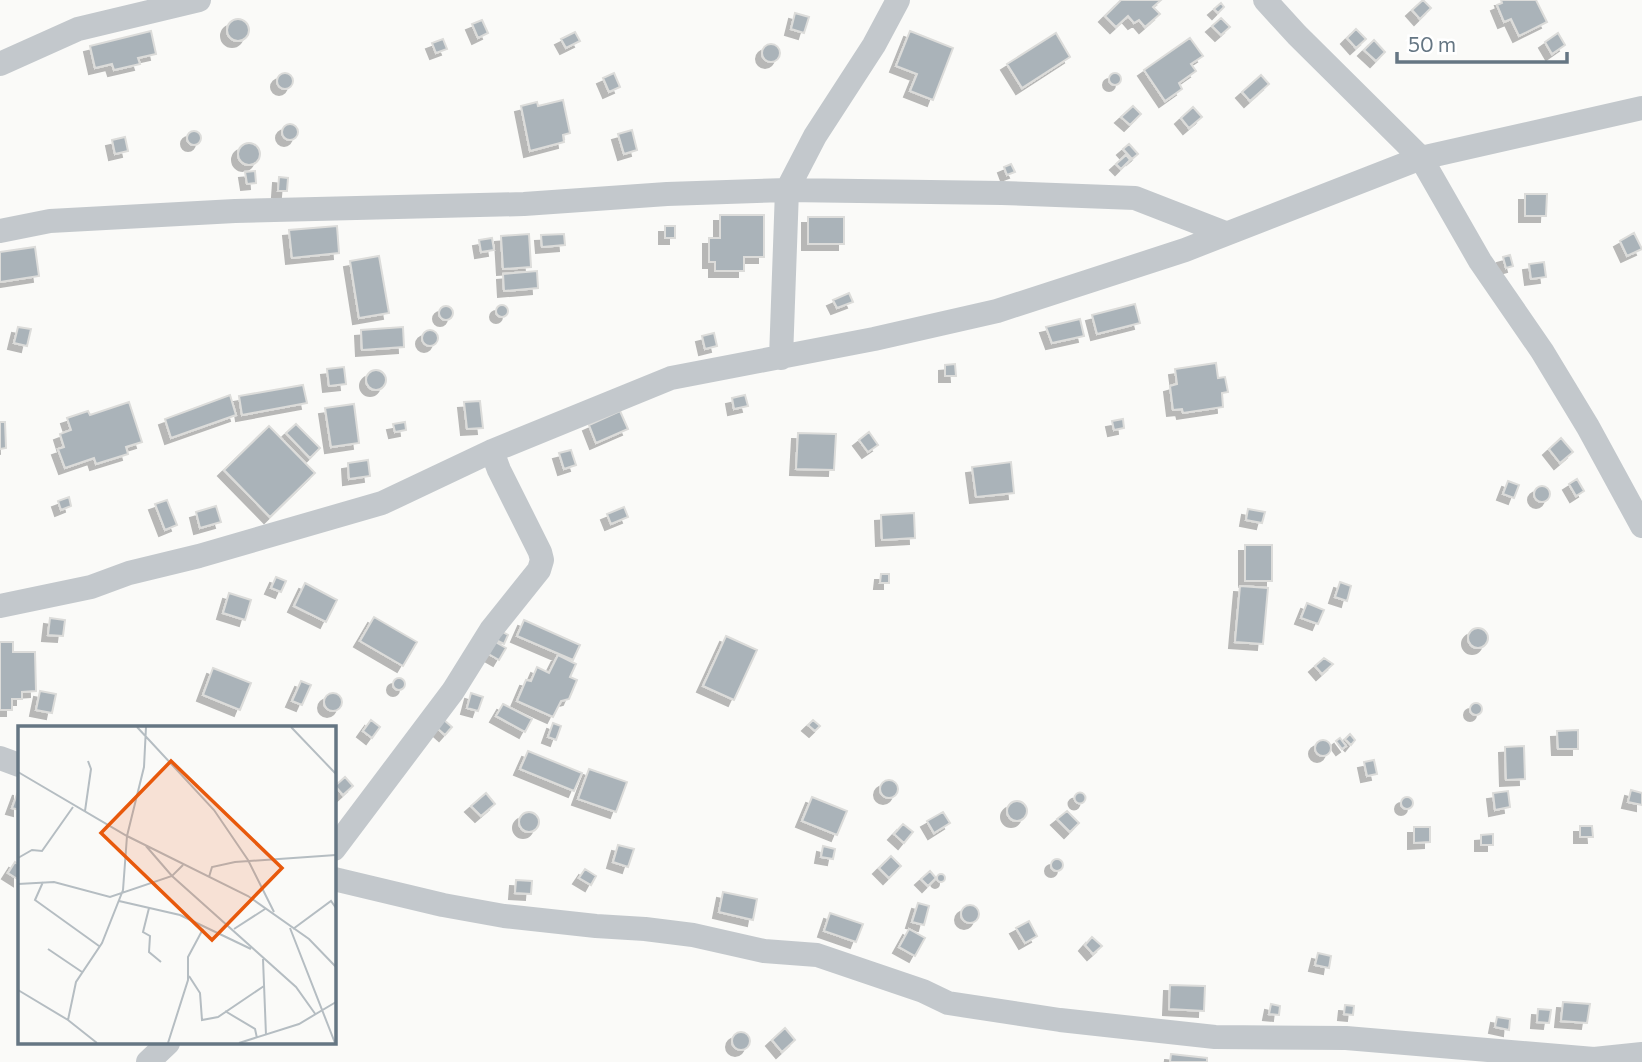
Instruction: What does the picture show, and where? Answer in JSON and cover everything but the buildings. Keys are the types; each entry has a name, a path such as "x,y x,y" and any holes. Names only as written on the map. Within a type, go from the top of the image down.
{"street":[{"path":"0,64 78,29 151,6 200,0"},
{"path":"781,358 787,190 815,136 874,45 898,0"},
{"path":"1265,0 1421,158 1480,261 1542,351 1588,427 1642,526"},
{"path":"0,606 91,587 129,573 199,556 382,503 492,451 671,378 781,358 997,311 1185,250 1421,158 1642,108"},
{"path":"0,231 50,221 235,211 511,205 667,194 787,190 1002,192 1135,198 1225,233"},
{"path":"336,846 453,691 491,630 539,570 542,560 540,552 492,451"},
{"path":"0,758 18,765"},
{"path":"336,879 443,905 504,916 645,929 693,935 764,951 817,955 923,991 948,1003 1060,1020 1214,1037 1346,1038 1594,1059 1642,1054"},
{"path":"148,1062 167,1044"}]}
